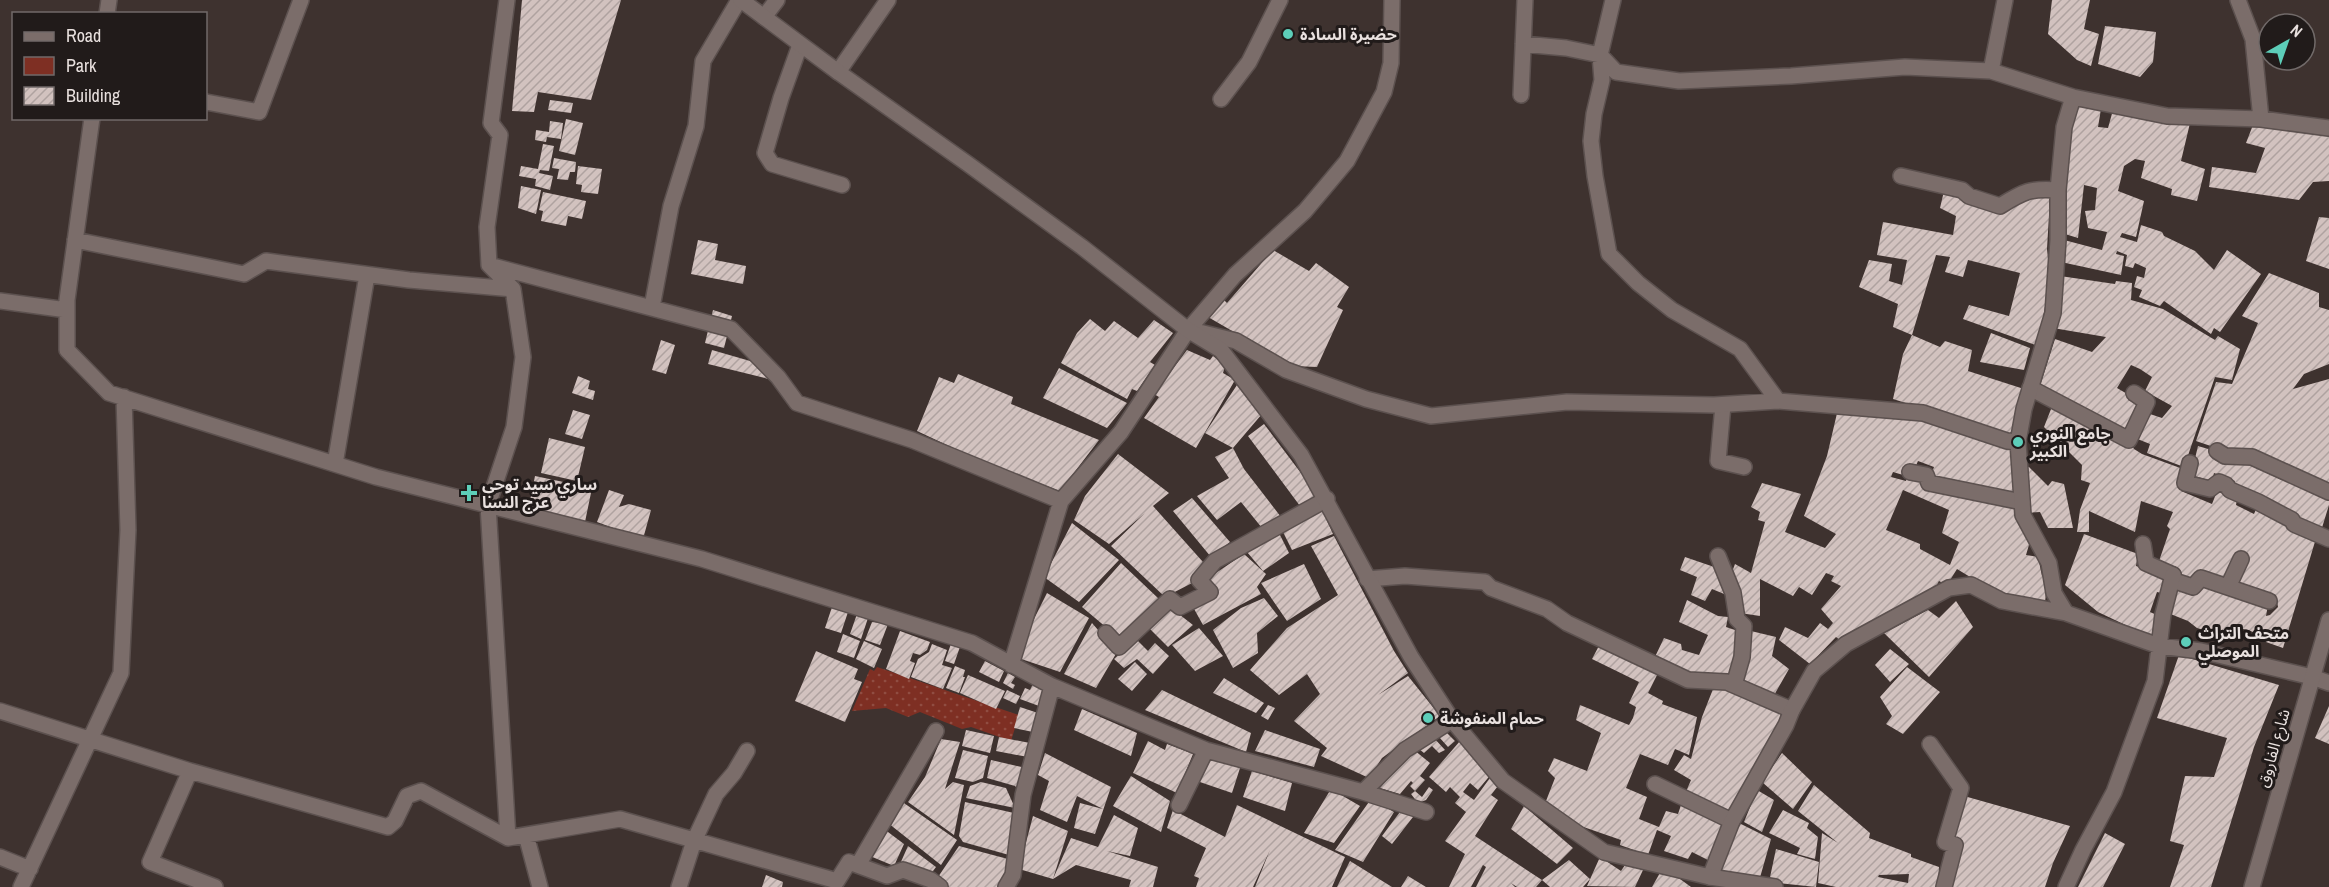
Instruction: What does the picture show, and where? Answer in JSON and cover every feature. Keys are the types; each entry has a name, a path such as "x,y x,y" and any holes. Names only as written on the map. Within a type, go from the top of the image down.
{"street":[{"path":"207,102 259,112 301,0"},
{"path":"507,0 492,123 500,135 487,226 489,265 513,290 524,357 514,427 488,505 508,838"},
{"path":"652,307 671,206 696,126 703,61 740,0 1053,226 1188,330 1221,350 1301,455 1411,657 1452,720 1503,781 1604,852 1710,877 1775,887"},
{"path":"764,16 777,0"},
{"path":"838,72 888,0"},
{"path":"1221,99 1249,62 1280,0"},
{"path":"1011,665 1061,501 1121,432 1188,330 1235,275 1305,211 1347,161 1384,93 1391,63 1392,0"},
{"path":"1521,95 1524,0"},
{"path":"1612,0 1600,55 1602,80 1594,114 1592,141 1596,186 1609,254 1638,283 1672,310 1740,349 1778,401"},
{"path":"1991,71 2005,0"},
{"path":"2238,0 2253,39 2261,119"},
{"path":"1523,44 1566,48 1600,55 1616,72 1678,81 1791,76 1905,67 1991,71 2073,97 2167,116 2261,119 2329,128"},
{"path":"800,45 765,153 772,164 842,186"},
{"path":"2066,613 2054,593 2049,563 2023,515 2018,442 2030,388 2052,313 2058,240 2058,190 2064,127 2073,97"},
{"path":"92,120 67,310 67,350 108,393 376,477 702,559 972,644 1052,686 1206,750 1362,792 1426,812"},
{"path":"1901,176 1962,190 1969,196 2000,206 2021,193 2036,188 2058,190"},
{"path":"75,240 244,274 266,261 367,275 513,290"},
{"path":"489,265 731,329 778,377 797,403 912,440 1061,501"},
{"path":"335,464 367,275"},
{"path":"0,301 67,310"},
{"path":"1188,330 1236,341 1286,370 1366,399 1431,416 1567,402 1723,405 1778,401 1923,413 2007,441 2018,442"},
{"path":"2030,388 2129,440 2147,402 2134,393"},
{"path":"21,887 121,673 128,530 124,398"},
{"path":"1723,405 1718,461 1744,467"},
{"path":"2217,451 2225,456 2252,457 2329,492"},
{"path":"2190,463 2185,483 2210,489 2219,482 2230,490 2292,520 2294,524 2329,539"},
{"path":"1910,472 1926,475 1929,483 2022,502"},
{"path":"1106,633 1119,646 1170,599 1180,608 1210,592 1199,580 1215,561 1327,499"},
{"path":"2144,544 2146,563 2172,577 2193,586 2201,578 2269,601"},
{"path":"1718,556 1732,593 1737,619 1744,626 1742,657 1734,685"},
{"path":"2228,587 2241,559"},
{"path":"1367,579 1405,576 1485,582 1491,588 1547,609 1567,624 1688,680 1727,682 1792,710"},
{"path":"2066,887 2114,792 2155,681 2163,614 2172,577"},
{"path":"1710,877 1732,821 1814,671 1846,644 1949,588 1971,585 2002,601 2066,613 2159,646 2201,651 2329,683"},
{"name":"شارع الفاروق","path":"2252,887 2329,620"},
{"path":"1006,887 1013,875 1023,795 1052,686"},
{"path":"0,711 190,771 388,827 395,821 407,796 421,791 508,838 620,819 837,881 849,862 887,876 903,870 931,880 940,887"},
{"path":"1362,792 1405,750 1452,720"},
{"path":"858,865 936,731"},
{"path":"1930,744 1961,788 1945,842 1955,845 1944,887"},
{"path":"1179,805 1206,750"},
{"path":"679,887 694,841 716,794 734,773 747,751"},
{"path":"190,771 150,862 215,887"},
{"path":"1654,784 1732,821"},
{"path":"526,835 540,887"},
{"path":"0,857 30,868"}],"green space":[{"path":"877,667 1019,715 1011,741 971,727 962,729 920,712 908,717 886,708 852,711 870,669 874,671"}],"building":[{"path":"522,0 621,0 591,100 538,92 534,112 512,111"},
{"path":"2052,0 2090,0 2084,29 2099,34 2091,66 2077,60 2048,34"},
{"path":"2105,26 2156,32 2153,62 2140,77 2098,64"},
{"path":"550,100 573,103 571,113 548,110"},
{"path":"2076,103 2101,109 2098,127 2108,128 2113,110 2190,123 2181,161 2205,169 2197,201 2171,195 2172,189 2141,178 2145,161 2135,159 2124,166 2118,191 2144,201 2136,237 2122,233 2120,237 2137,242 2141,225 2162,232 2164,236 2195,251 2214,270 2227,250 2261,274 2220,332 2214,328 2211,334 2164,301 2160,306 2139,297 2142,290 2134,287 2137,276 2144,278 2146,268 2135,263 2133,268 2125,266 2127,255 2117,251 2116,254 2124,256 2121,275 2061,262 2064,240 2102,250 2107,232 2088,228 2085,211 2095,210 2097,188 2084,185 2078,238 2065,234 2062,202 2067,144"},
{"path":"566,119 583,123 575,155 559,151"},
{"path":"550,121 563,123 561,139 547,137 546,142 535,140 536,130 549,132"},
{"path":"2253,125 2288,126 2329,136 2329,181 2313,182 2299,200 2209,187 2212,167 2256,173 2265,148 2246,143"},
{"path":"543,144 554,146 549,171 540,170 539,173 553,176 550,190 535,186 536,179 519,176 521,166 538,169"},
{"path":"554,158 576,162 575,172 570,172 568,180 557,179 559,169 552,168"},
{"path":"578,166 602,169 598,194 581,192 582,185 576,184"},
{"path":"521,186 541,190 536,214 518,208"},
{"path":"1944,191 1961,194 1969,203 2026,196 2050,198 2047,249 2050,278 2038,346 1963,319 1969,305 2009,316 2020,273 1968,260 1963,277 1945,272 1950,257 1936,255 1912,335 1893,327 1898,304 1859,287 1869,260 1892,264 1889,281 1902,285 1907,260 1877,255 1883,222 1953,235 1956,216 1940,208"},
{"path":"543,192 586,201 582,219 568,216 566,226 541,221 543,211 539,210"},
{"path":"2319,217 2329,218 2329,269 2306,261"},
{"path":"698,240 718,244 715,260 746,266 743,284 691,274"},
{"path":"1273,250 1309,271 1316,263 1349,287 1337,307 1343,310 1317,367 1293,366 1208,317 1222,298 1227,303"},
{"path":"2269,273 2319,293 2319,307 2329,310 2329,364 2304,374 2293,389 2329,379 2329,486 2196,441 2216,382 2232,384 2258,323 2242,316"},
{"path":"2060,276 2115,284 2116,281 2132,283 2131,300 2163,309 2215,340 2218,336 2240,349 2232,380 2215,377 2184,467 2147,453 2150,444 2135,438 2144,412 2162,418 2172,406 2145,391 2152,377 2140,369 2131,365 2117,388 2129,395 2128,400 2141,405 2127,436 2039,389 2055,339 2092,352 2106,337 2053,328"},
{"path":"713,310 732,316 724,348 705,343"},
{"path":"1090,319 1105,331 1114,321 1138,338 1154,320 1173,333 1150,362 1155,365 1137,391 1132,389 1127,399 1061,363 1077,333"},
{"path":"1991,333 2030,348 2024,370 1980,362"},
{"path":"1912,335 1940,347 1945,341 1972,350 1968,371 2024,389 2014,437 1893,399 1903,354"},
{"path":"661,340 675,345 666,374 652,370"},
{"path":"712,350 757,363 769,379 708,364"},
{"path":"1187,350 1210,360 1213,356 1225,366 1223,373 1235,380 1196,448 1144,418 1159,397 1154,394"},
{"path":"1059,368 1127,403 1107,428 1043,398"},
{"path":"958,374 1013,397 1011,404 1099,440 1060,491 979,460 917,431 939,377 954,383"},
{"path":"578,376 590,381 588,389 595,391 593,400 572,393"},
{"path":"1237,385 1262,414 1233,448 1205,433"},
{"path":"2053,404 2102,433 2132,445 2142,454 2183,469 2181,491 2212,504 2218,489 2237,499 2236,505 2254,514 2258,505 2274,518 2291,522 2290,525 2317,535 2283,648 2266,642 2263,636 2248,630 2243,629 2240,640 2197,628 2188,621 2168,613 2177,583 2195,589 2201,580 2254,597 2254,600 2268,605 2266,616 2278,607 2276,595 2262,590 2258,596 2232,585 2244,558 2239,556 2228,585 2201,575 2192,585 2178,580 2180,572 2158,564 2170,529 2167,526 2173,512 2141,501 2135,532 2089,511 2089,532 2077,532 2080,510 2090,483 2081,480 2082,465 2044,427"},
{"path":"1838,409 1913,417 1945,426 1981,441 2012,447 2016,496 1930,478 1934,467 1918,461 1914,470 1906,468 1903,475 1893,472 1891,477 1906,481 1908,474 2017,506 2031,538 2026,555 2038,557 2042,576 2047,577 2045,604 2003,597 1957,569 1947,585 1939,581 1930,597 1841,641 1836,637 1810,664 1779,640 1785,627 1808,638 1820,623 1828,629 1833,623 1821,609 1841,586 1831,581 1834,576 1826,573 1812,595 1799,587 1793,596 1760,579 1760,616 1740,613 1732,572 1735,564 1751,573 1765,522 1758,520 1760,512 1751,507 1762,483 1801,494 1785,532 1825,548 1836,534 1804,516 1827,456","holes":["1903,490 1949,510 1942,533 1959,542 1950,565 1920,549 1920,544 1886,530"]},
{"path":"573,410 590,415 582,439 565,434"},
{"path":"1264,424 1319,497 1300,506 1248,436"},
{"path":"549,438 585,447 577,481 541,473"},
{"path":"2198,446 2215,451 2214,460 2245,463 2282,480 2284,477 2329,498 2321,531 2232,487 2235,481 2214,473 2212,481 2191,475"},
{"path":"1233,448 1244,469 1281,517 1262,528 1241,502 1217,520 1197,496 1229,478 1215,457"},
{"path":"1118,454 1169,493 1153,506 1203,562 1194,582 1165,597 1111,546 1145,513 1109,544 1074,520 1085,496"},
{"path":"2022,466 2029,467 2048,486 2052,481 2064,484 2073,528 2048,528 2040,512 2025,513"},
{"path":"535,476 592,488 585,522 528,511"},
{"path":"609,490 624,495 619,507 629,504 651,510 643,539 597,522"},
{"path":"1192,498 1230,542 1211,557 1173,511"},
{"path":"1322,510 1333,534 1292,550 1282,530"},
{"path":"1072,523 1119,560 1079,602 1044,577"},
{"path":"1279,533 1289,553 1263,571 1247,552"},
{"path":"2084,534 2138,554 2136,566 2170,577 2166,594 2157,592 2150,612 2159,616 2153,638 2098,612 2065,585"},
{"path":"1334,536 1394,651 1408,673 1378,695 1408,676 1440,716 1382,758 1369,778 1321,756 1327,748 1294,721 1320,694 1307,674 1279,695 1250,670 1287,628 1338,595 1311,546"},
{"path":"1244,554 1266,574 1257,587 1261,594 1203,625 1193,607 1207,579"},
{"path":"1685,557 1720,569 1729,596 1712,589 1705,601 1691,595 1697,577 1680,570"},
{"path":"1121,563 1159,599 1120,639 1082,607"},
{"path":"1304,564 1321,599 1287,621 1261,583"},
{"path":"1047,593 1089,618 1060,672 1015,657"},
{"path":"1264,598 1278,616 1257,633 1258,653 1233,668 1213,630 1241,608"},
{"path":"1687,600 1718,616 1728,617 1726,627 1738,631 1732,678 1688,678 1653,661 1664,638 1681,644 1682,650 1699,655 1708,635 1679,622"},
{"path":"1956,601 1973,627 1929,677 1884,633 1928,610 1939,618"},
{"path":"833,604 849,609 841,633 825,628"},
{"path":"1171,608 1193,625 1168,647 1148,627"},
{"path":"857,614 868,618 861,639 850,634"},
{"path":"872,622 888,624 880,645 865,640"},
{"path":"1092,623 1117,652 1096,688 1064,674"},
{"path":"1199,628 1223,656 1195,671 1172,645"},
{"path":"900,631 930,642 927,650 920,655 913,653 910,661 915,663 909,679 886,669"},
{"path":"1751,631 1776,637 1772,656 1789,669 1773,697 1741,680 1747,666"},
{"path":"843,634 860,641 854,658 837,652"},
{"path":"1136,639 1148,651 1155,643 1169,656 1153,674 1137,659 1124,668 1114,659"},
{"path":"864,641 882,649 874,668 856,659"},
{"path":"952,641 961,644 954,664 945,661"},
{"path":"1601,642 1659,671 1648,693 1663,701 1662,704 1697,717 1689,755 1675,749 1668,765 1640,754 1626,788 1647,797 1639,819 1659,827 1666,811 1678,814 1682,802 1723,821 1710,861 1692,852 1688,859 1664,851 1671,836 1657,830 1648,855 1620,845 1621,840 1572,823 1546,801 1555,778 1548,771 1554,758 1587,771 1601,733 1576,720 1580,705 1629,725 1633,718 1636,707 1629,703 1639,682 1592,659"},
{"path":"932,644 947,650 942,665 952,668 943,689 911,677 918,659 929,652"},
{"path":"1890,649 1909,664 1890,682 1875,665"},
{"path":"816,651 858,669 854,679 862,682 845,722 795,701"},
{"path":"2179,655 2279,685 2254,747 2211,887 2170,887 2184,845 2170,841 2185,776 2214,777 2227,738 2157,718"},
{"path":"985,661 1004,671 999,682 979,672"},
{"path":"1135,662 1147,674 1132,691 1118,679"},
{"path":"955,666 965,670 959,693 946,688"},
{"path":"1907,667 1940,692 1903,734 1886,724 1892,716 1880,697"},
{"path":"1008,673 1015,677 1011,683 1015,685 1013,689 1003,683"},
{"path":"968,675 1005,691 996,709 960,693"},
{"path":"1224,678 1264,703 1256,713 1213,693"},
{"path":"1034,682 1046,687 1039,706 1020,699 1025,688 1030,690"},
{"path":"1715,684 1781,711 1779,729 1729,814 1685,794 1691,780 1674,770 1684,755 1691,759 1702,717"},
{"path":"1007,690 1020,696 1016,704 1003,698"},
{"path":"1162,690 1251,733 1246,752 1145,710"},
{"path":"1268,705 1275,708 1268,720 1261,716"},
{"path":"2329,706 2329,744 2315,738"},
{"path":"1020,707 1038,713 1033,732 1014,728"},
{"path":"1082,709 1137,733 1131,756 1074,730"},
{"path":"966,730 994,736 990,753 962,746"},
{"path":"1265,730 1320,749 1314,767 1255,751"},
{"path":"1446,732 1455,741 1448,747 1439,737"},
{"path":"999,737 1030,743 1028,757 996,751"},
{"path":"1434,738 1445,750 1439,753 1432,746 1424,753 1419,749"},
{"path":"941,739 960,742 945,789 953,782 964,785 954,835 908,802 925,777"},
{"path":"1148,741 1165,750 1167,744 1193,754 1177,793 1133,773"},
{"path":"1460,741 1492,773 1478,790 1470,783 1463,792 1474,800 1492,775 1501,782 1491,795 1498,800 1475,836 1542,880 1536,887 1517,887 1511,883 1515,887 1476,887 1486,867 1483,865 1471,887 1449,887 1465,854 1445,841 1466,812 1455,803 1460,797 1450,787 1446,792 1429,777"},
{"path":"963,750 988,756 983,778 973,782 955,778"},
{"path":"1414,750 1430,763 1420,776 1425,780 1415,791 1410,786 1413,783 1411,781 1400,794 1380,788 1393,773 1391,772"},
{"path":"1045,753 1111,787 1095,834 1074,828 1080,803 1103,809 1077,796 1067,822 1040,810 1049,781 1038,775"},
{"path":"1782,753 1812,782 1793,809 1762,782"},
{"path":"1209,757 1240,768 1232,793 1197,781"},
{"path":"991,760 1026,768 1020,791 1015,786 987,778"},
{"path":"1252,771 1292,783 1285,811 1243,797"},
{"path":"1131,776 1170,801 1161,832 1113,806"},
{"path":"981,782 1006,788 1015,808 966,798 970,786"},
{"path":"1814,785 1870,833 1869,838 1939,867 1938,887 1836,887 1818,883 1822,833 1838,843 1798,811","holes":["1909,874 1908,883 1878,877 1879,875"]},
{"path":"1429,787 1433,790 1426,800 1418,803 1411,794 1415,791 1422,797"},
{"path":"1331,789 1360,806 1334,843 1304,833"},
{"path":"1757,790 1774,800 1762,832 1744,822"},
{"path":"1964,796 2070,826 2045,887 1950,887 1962,840 1949,838"},
{"path":"1371,799 1394,812 1363,862 1335,850"},
{"path":"901,801 957,840 941,865 888,823"},
{"path":"965,802 1014,813 1009,855 963,842 959,836"},
{"path":"1237,805 1345,857 1332,887 1255,887 1270,850 1253,887 1196,887 1199,878 1194,876 1206,848 1167,828 1173,810 1225,837"},
{"path":"1524,806 1573,848 1557,864 1511,829"},
{"path":"1403,808 1413,817 1392,844 1382,836"},
{"path":"1783,810 1809,823 1807,828 1818,837 1815,859 1797,854 1800,848 1769,833"},
{"path":"1114,815 1138,828 1130,856 1107,851 1158,867 1153,887 1129,887 1131,880 1076,865 1053,879 1071,838 1098,847"},
{"path":"1033,816 1068,831 1053,879 1019,869"},
{"path":"1737,822 1771,839 1759,881 1716,872"},
{"path":"884,829 904,844 894,866 870,856"},
{"path":"2105,833 2125,844 2103,887 2078,887"},
{"path":"908,846 936,867 930,875 900,864"},
{"path":"959,846 1008,859 1008,876 1003,887 947,887 936,880"},
{"path":"1776,849 1819,862 1816,887 1769,882"},
{"path":"1600,857 1621,871 1625,865 1643,870 1635,887 1587,886"},
{"path":"1569,860 1590,879 1583,887 1550,887 1542,880"},
{"path":"1350,861 1392,887 1337,887"},
{"path":"1661,871 1680,879 1691,887 1652,887"},
{"path":"766,875 783,882 782,887 762,887"},
{"path":"1408,876 1426,887 1401,887"}],"place":[{"name":"حضيرة السادة","path":"1288,34"},
{"name":"جامع النوري الكبير","path":"2018,442"},
{"name":"ساري سيد توحي عرج النسا","path":"469,493"},
{"name":"متحف التراث الموصلي","path":"2186,642"},
{"name":"حمام المنفوشة","path":"1428,718"}]}
